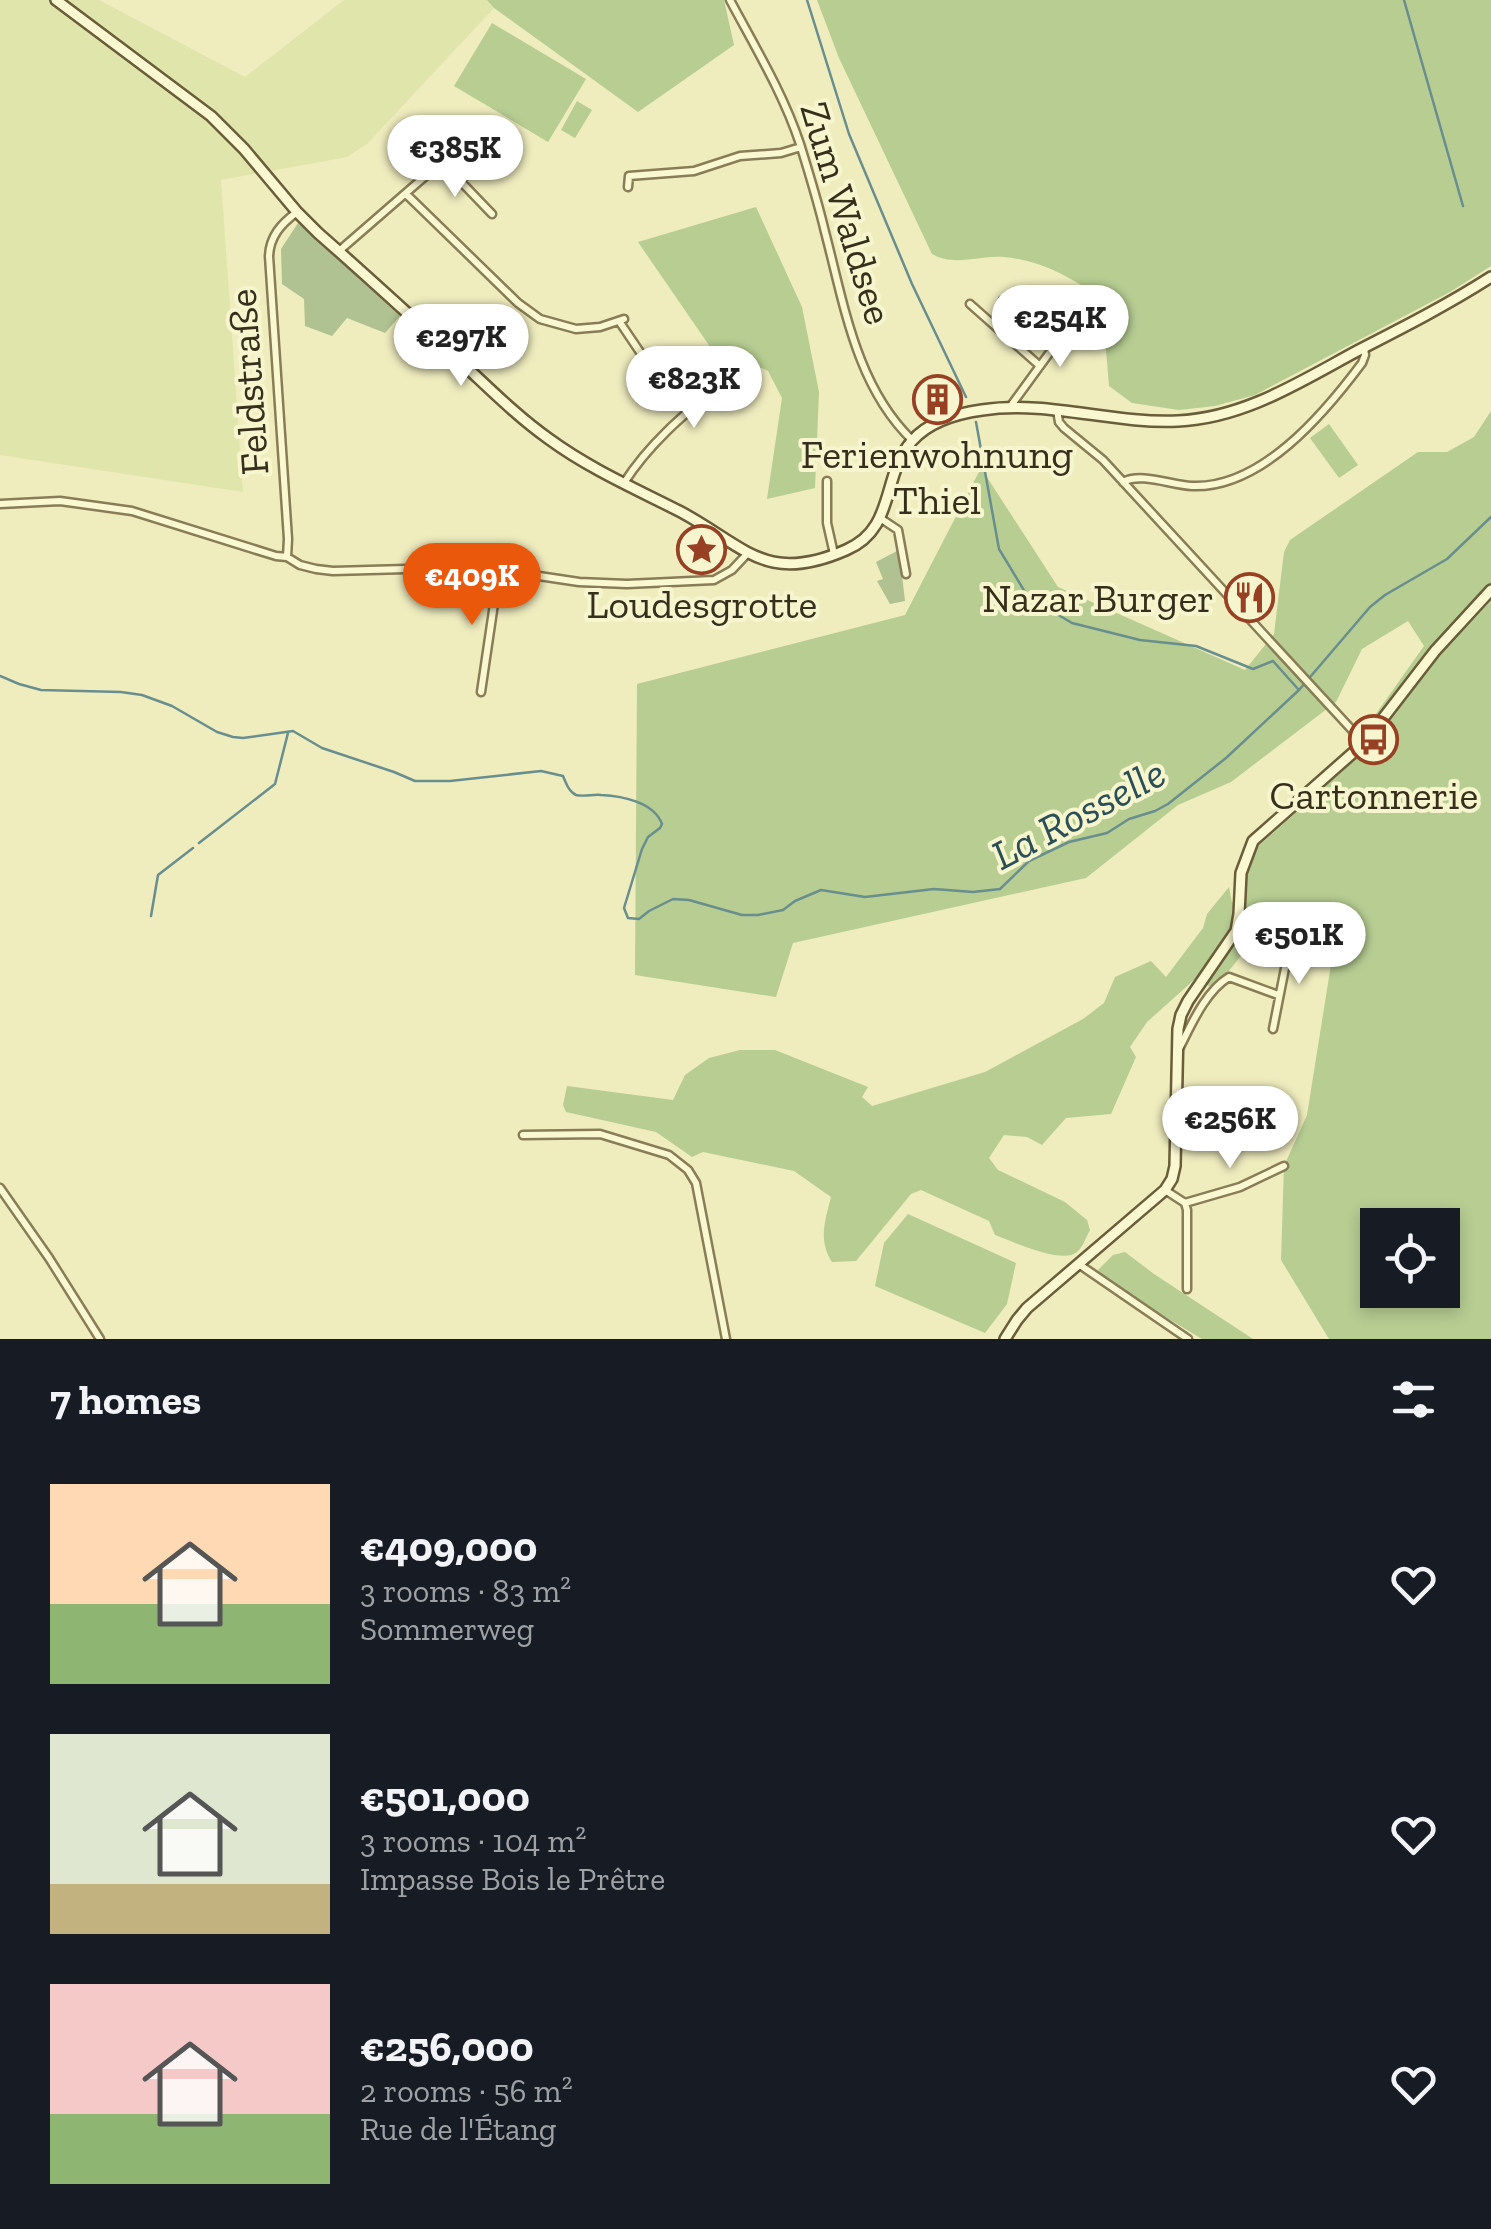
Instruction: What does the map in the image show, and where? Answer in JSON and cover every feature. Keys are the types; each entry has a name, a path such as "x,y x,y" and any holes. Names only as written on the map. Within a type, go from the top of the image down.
{"main road":[{"path":"56,0 211,116 297,212 536,430 584,462 692,518 758,560 803,563 860,544 876,527 895,467 912,440 943,419 1010,407 1162,421 1210,417 1260,402 1491,276"},
{"path":"1005,1339 1027,1308 1165,1190 1172,1178 1181,1015 1236,931 1241,873 1253,841 1364,742 1435,651 1491,590"}],"street":[{"name":"Zum Waldsee","path":"730,0 789,112 853,340 873,386 912,440"},
{"path":"338,251 475,132 494,132 497,144 461,180"},
{"path":"628,187 630,176 694,172 740,156 782,153 801,147"},
{"path":"450,154 485,157"},
{"path":"442,162 492,214"},
{"path":"406,194 540,320 576,329 621,320 650,367 689,410"},
{"name":"Feldstraße","path":"287,557 270,245 281,226 297,212"},
{"path":"1003,300 1061,338"},
{"path":"970,304 1040,366"},
{"path":"1010,407 1080,311"},
{"path":"1123,482 1133,478 1206,486 1260,466 1336,395 1362,363 1364,348"},
{"path":"624,484 641,458 724,381"},
{"path":"1057,410 1064,428 1123,482 1364,742"},
{"path":"826,482 827,523 834,555"},
{"path":"0,504 60,502 132,511 287,557 300,565 333,571 479,567 602,584 705,581 732,570 747,554"},
{"path":"880,518 898,530 906,574"},
{"path":"481,692 499,570"},
{"path":"1273,1029 1286,963 1281,958"},
{"path":"1178,1052 1195,1016 1222,981 1236,979 1278,996"},
{"path":"523,1135 600,1134 669,1155 688,1170 696,1183 726,1339"},
{"path":"1185,1203 1240,1187 1284,1166"},
{"path":"0,1188 100,1339"},
{"path":"1165,1190 1185,1203 1188,1210 1186,1288"},
{"path":"1080,1265 1188,1339"}],"green space":[{"path":"0,0 99,0 245,77 344,0 487,0 494,8 367,144 347,157 221,180 243,492 0,455"},
{"path":"487,0 724,0 734,45 638,112"},
{"path":"817,0 1491,0 1491,266 1450,292 1255,395 1215,406 1179,410 1132,403 1109,386 1100,297 1066,276 1030,262 1004,257 949,260 932,254 839,58"},
{"path":"492,23 586,79 548,142 454,86"},
{"path":"577,101 592,110 575,138 561,130"},
{"path":"756,207 802,307 819,392 815,488 767,499 782,398 768,371 739,358 726,370 638,242"},
{"path":"298,223 400,316 385,333 347,318 332,336 305,326 304,299 282,284 281,249"},
{"path":"1491,411 1491,1339 1329,1339 1281,1260 1284,1166 1307,1115 1333,952 1289,914 1266,924 1211,987 1195,979 1147,1022 1130,1047 1136,1057 1111,1114 1066,1118 1042,1145 1027,1137 1004,1135 989,1158 998,1170 1065,1202 1087,1220 1090,1230 1079,1250 1070,1255 1037,1251 995,1235 989,1221 921,1190 911,1194 856,1261 832,1262 824,1238 831,1197 794,1171 703,1152 692,1157 656,1132 566,1112 563,1105 567,1086 673,1100 685,1075 709,1058 740,1050 775,1050 868,1087 862,1097 872,1106 985,1072 1083,1019 1104,1003 1115,977 1151,961 1166,977 1229,887 1232,903 1245,892 1246,870 1255,849 1346,768 1373,718 1424,646 1408,621 1362,649 1336,702 1231,782 1178,805 1086,878 793,943 776,997 635,975 637,684 905,615 981,468 1058,587 1245,670 1274,634 1284,552 1290,540 1418,452 1447,452 1474,437"},
{"path":"1329,424 1358,465 1339,478 1310,438"},
{"path":"899,550 905,601 890,604 877,581 883,579 876,562"},
{"path":"908,1214 1016,1263 1007,1304 985,1333 875,1286 884,1243"},
{"path":"1125,1252 1253,1339 1202,1339 1109,1283 1098,1270 1113,1255"}],"waterway":[{"path":"807,0 849,134 912,284 966,397"},
{"path":"1404,0 1463,206"},
{"path":"976,422 999,549 1028,597 1072,623 1140,640 1196,646 1253,669 1273,661 1298,689"},
{"name":"La Rosselle","path":"0,676 41,690 142,695 233,737 293,731 322,748 415,781 541,771 563,776 576,795 636,802 652,810 662,824 642,849 624,908 628,918 639,919 673,899 758,915 783,910 821,890 865,897 934,889 1000,889 1029,861 1069,842 1107,833 1129,819 1168,804 1226,758 1299,690 1370,607 1447,559 1491,517"},
{"path":"199,843 275,784 288,733"},
{"path":"151,916 158,875 193,848"}],"place":[{"name":"Ferienwohnung Thiel","path":"937,399"},
{"name":"Loudesgrotte","path":"702,549"},
{"name":"Nazar Burger","path":"1249,598"},
{"name":"Cartonnerie","path":"1374,740"}]}
